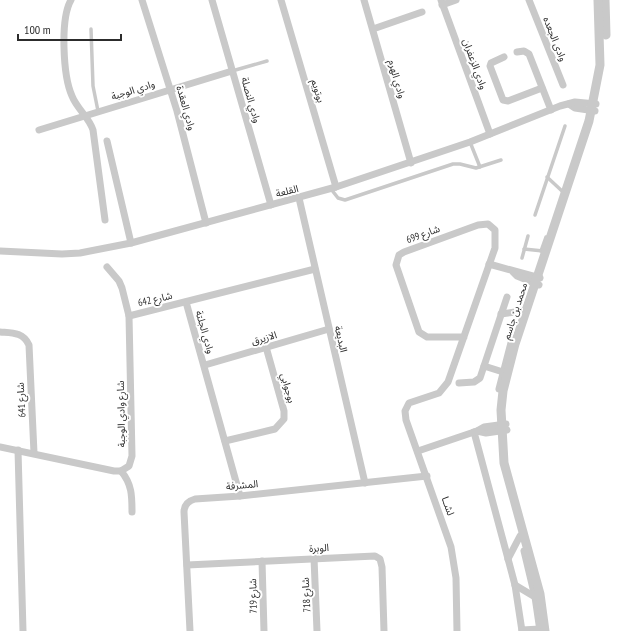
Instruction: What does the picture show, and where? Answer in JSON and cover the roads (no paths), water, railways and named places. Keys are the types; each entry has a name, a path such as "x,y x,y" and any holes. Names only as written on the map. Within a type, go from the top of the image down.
{"street":[{"path":"71,0 64,22 67,80 75,102 85,115 92,130 105,220"},
{"name":"وادي العقدة","path":"142,0 170,88 206,223"},
{"name":"وادي النصلة","path":"212,0 271,205"},
{"name":"بوتويم","path":"281,0 333,188"},
{"name":"وادي الهرم","path":"364,0 411,163"},
{"path":"442,2 456,0"},
{"name":"وادى الجعده","path":"528,0 563,85"},
{"name":"محمد بن جاسم","path":"543,630 540,582 510,471 501,403 525,308 538,281 543,251 594,108 600,65 598,0"},
{"name":"محمد بن جاسم","path":"543,630 540,594 503,454 506,402 512,372 538,281 584,156 605,44 605,0"},
{"name":"وادي الزعفران","path":"442,2 490,134"},
{"path":"373,29 422,12"},
{"path":"517,52 524,51 529,54 551,110"},
{"path":"504,56 491,63 490,66 502,100 508,101 542,88"},
{"name":"وادي الوجبة","path":"40,130 170,88 232,70"},
{"name":"القلعة","path":"0,251 68,254 98,250 131,243 333,188 411,163 575,102 594,108"},
{"path":"107,141 131,243"},
{"name":"البديعة","path":"299,198 328,329 365,483"},
{"name":"شارع 699","path":"418,451 405,415 406,407 414,401 439,392 446,387 464,338 495,248 496,235 492,226 484,224 404,252 397,260 396,270 419,332 427,337 464,338"},
{"path":"489,264 513,272 520,272 538,281"},
{"name":"شارع وادي الوجبة","path":"107,267 122,288 129,316 132,456 129,466 120,471"},
{"name":"وادي الجلتة","path":"240,496 186,302 315,269"},
{"path":"459,383 477,381 484,366 507,297"},
{"name":"شارع 642","path":"129,316 186,302"},
{"path":"501,314 525,308"},
{"path":"501,403 498,395 503,372 525,308"},
{"name":"الازيرق","path":"204,365 328,329"},
{"name":"شارع 641","path":"0,332 20,334 27,341 34,453"},
{"name":"بوجوابي","path":"225,441 274,429 284,419 284,411 266,347"},
{"path":"484,366 503,372"},
{"path":"418,451 476,432 484,427 504,427"},
{"path":"476,432 515,585 522,630 543,630 520,536 501,469 503,454"},
{"path":"0,447 120,471 127,479 131,489 132,512"},
{"path":"18,450 23,631"},
{"name":"لشــا","path":"418,451 447,534 453,557 458,631"},
{"name":"المشرفة","path":"190,631 184,512 187,504 195,499 240,496 427,476"},
{"path":"508,559 520,536"},
{"name":"الوبرة","path":"187,564 371,556 380,559 382,567 384,631"},
{"name":"شارع 718","path":"314,558 318,631"},
{"name":"شارع 719","path":"262,561 264,631"},
{"path":"515,585 535,597"}],"lane":[{"path":"91,29 93,86 98,111"},
{"path":"232,70 267,60"},
{"path":"535,215 565,126"},
{"path":"524,249 543,251 576,150 584,138"},
{"path":"470,142 480,167"},
{"path":"333,188 338,198 345,200 453,164 480,167 501,160"},
{"path":"547,177 562,191"},
{"path":"522,258 528,236"}]}
